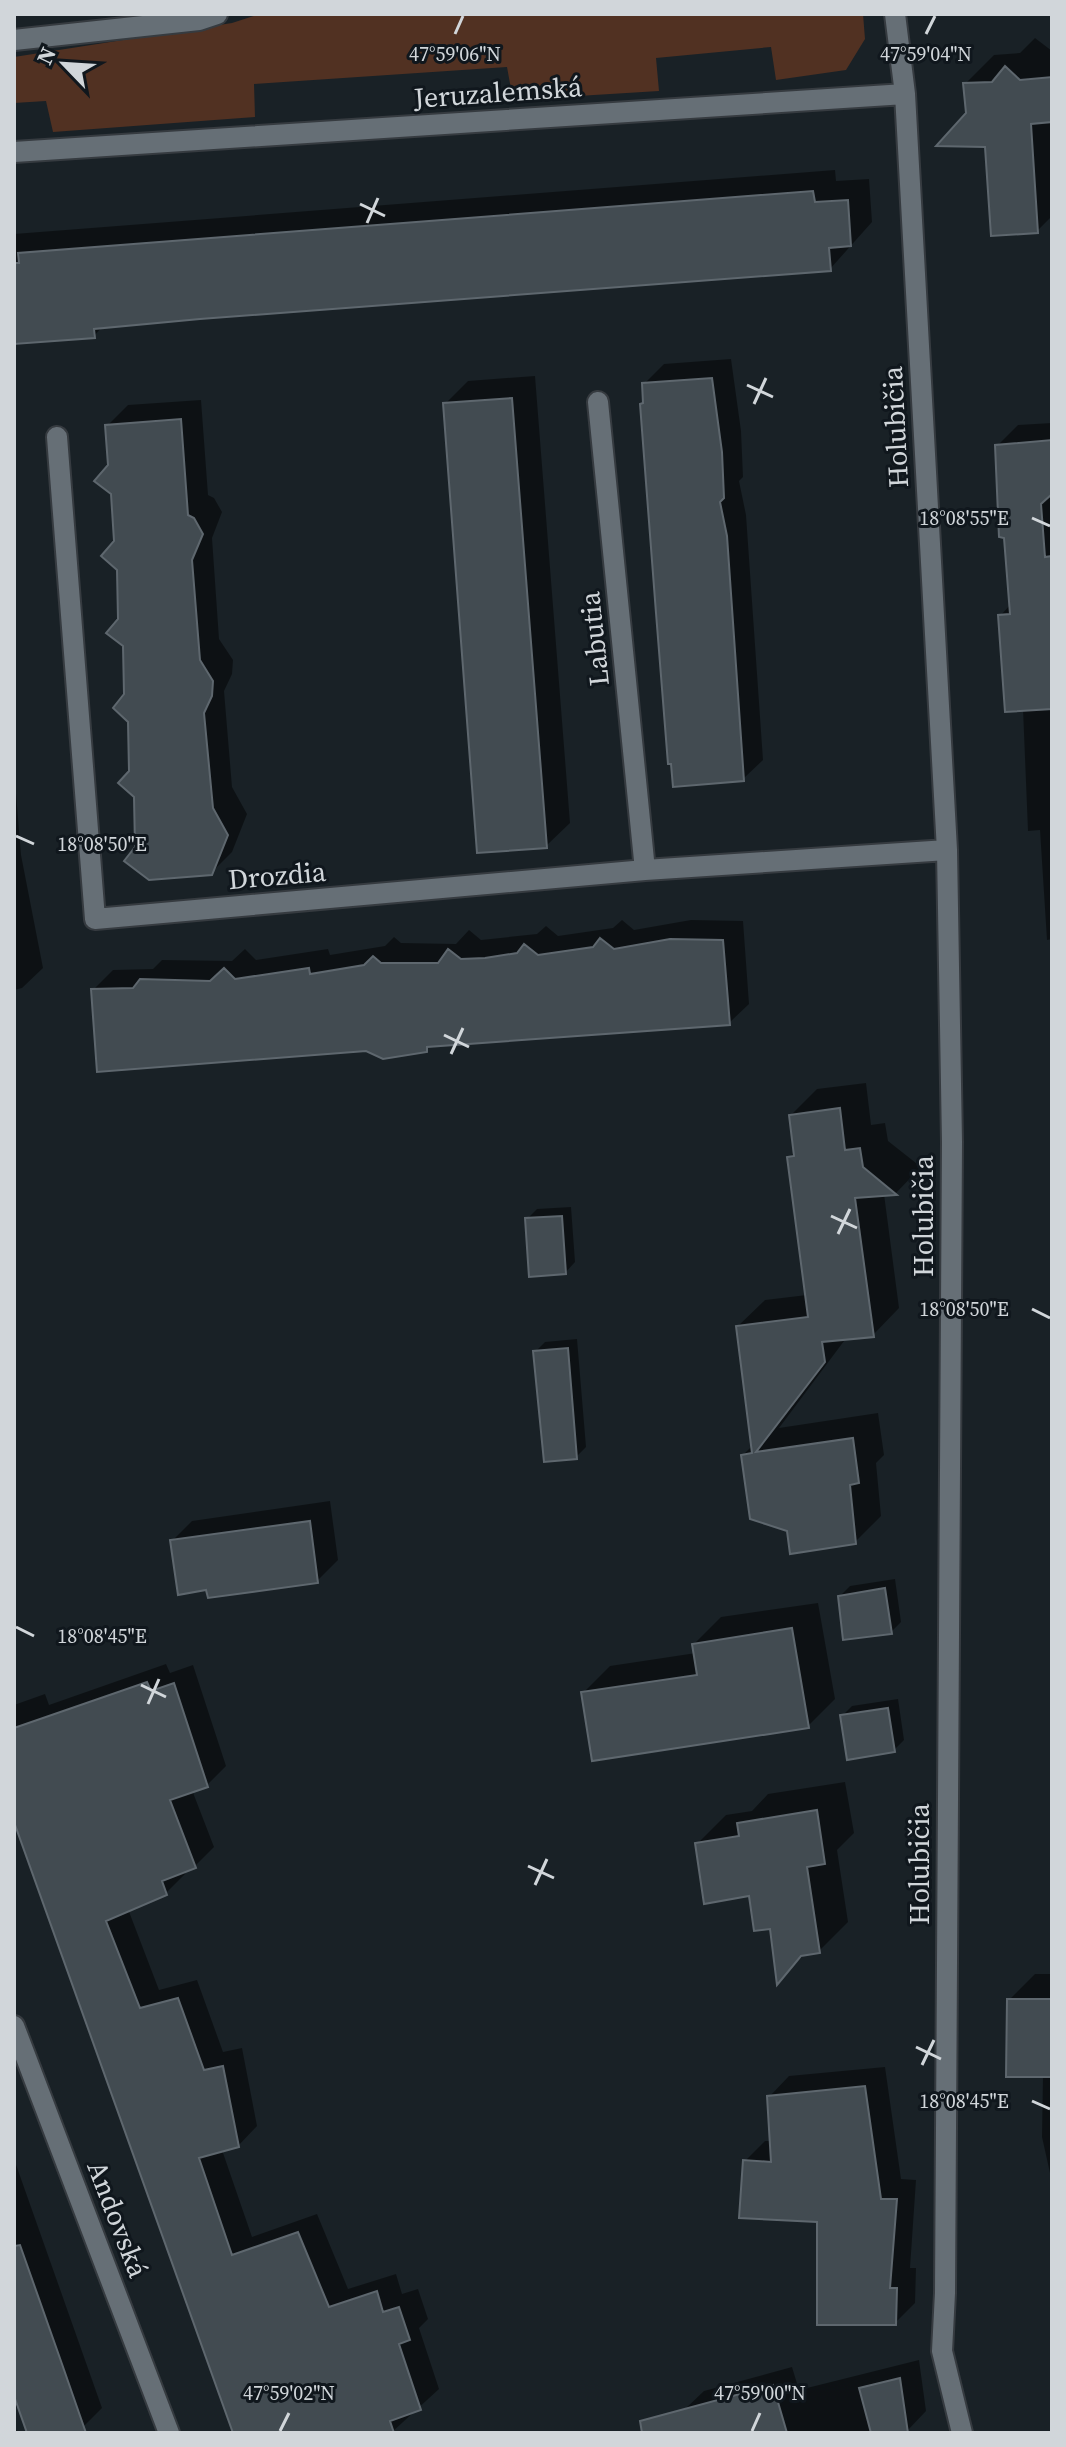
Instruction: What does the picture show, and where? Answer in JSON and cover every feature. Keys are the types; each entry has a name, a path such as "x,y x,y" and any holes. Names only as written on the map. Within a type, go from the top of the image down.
{"street":[{"path":"14,40 199,20 217,14"},
{"path":"895,14 905,94"},
{"name":"Jeruzalemská","path":"14,152 905,94"},
{"name":"Holubičia","path":"905,94 947,850 952,1158 945,2293 942,2351 962,2433"},
{"name":"Labutia","path":"598,402 645,870"},
{"name":"Drozdia","path":"57,437 95,919 645,870 947,850"},
{"name":"Andovská","path":"14,2026 169,2433"}],"shaded area":[{"path":"260,14 863,14 865,39 846,70 776,80 771,47 656,58 659,91 513,100 507,67 254,84 255,117 53,132 46,101 14,103 14,57 232,23"}],"building":[{"path":"1005,66 1020,80 1052,77 1052,122 1031,124 1038,233 991,236 985,147 936,146 966,113 963,83 992,82"},
{"path":"813,191 815,202 848,200 851,246 829,248 831,271 200,319 94,329 95,338 14,344 14,263 19,263 18,253"},
{"path":"712,378 722,452 724,498 720,502 727,536 744,781 673,787 671,764 668,764 656,613 640,404 643,403 642,383"},
{"path":"512,398 547,848 477,853 443,403"},
{"path":"181,419 188,515 194,518 203,534 192,560 200,660 213,681 212,696 204,713 213,808 228,835 212,875 149,880 124,861 135,847 134,797 118,783 129,771 128,722 113,708 124,694 123,646 106,633 118,619 117,570 101,556 114,541 111,494 94,481 108,465 105,425"},
{"path":"1052,440 1052,494 1041,504 1045,557 1052,556 1052,709 1005,712 998,615 1010,614 1004,538 999,537 995,445"},
{"path":"600,938 614,949 670,939 723,940 730,1025 427,1047 427,1052 383,1059 366,1051 97,1072 91,989 133,988 140,979 210,981 224,968 235,979 309,968 310,974 364,965 373,956 381,963 438,963 448,949 461,959 485,958 517,953 524,944 538,955 593,947"},
{"path":"840,1108 845,1150 860,1148 863,1167 897,1195 855,1198 874,1337 822,1342 825,1362 756,1452 853,1438 859,1483 850,1485 856,1544 790,1554 787,1531 750,1519 741,1455 752,1453 736,1326 808,1317 787,1157 794,1156 789,1115"},
{"path":"562,1216 566,1274 529,1277 525,1218"},
{"path":"568,1348 577,1459 544,1462 533,1351"},
{"path":"310,1521 318,1583 208,1598 206,1590 178,1595 170,1540"},
{"path":"885,1588 892,1634 843,1640 838,1596"},
{"path":"792,1628 809,1728 592,1761 581,1692 697,1675 692,1644"},
{"path":"147,1682 151,1691 174,1683 208,1787 170,1800 196,1868 162,1881 167,1895 106,1921 140,2008 178,1998 204,2070 223,2066 239,2147 199,2158 232,2255 298,2232 329,2307 377,2291 383,2312 399,2307 410,2340 399,2344 421,2410 390,2421 394,2433 233,2433 14,1822 14,1728"},
{"path":"888,1708 895,1752 847,1760 840,1715"},
{"path":"817,1810 825,1864 807,1867 820,1953 801,1956 777,1985 770,1929 754,1931 749,1896 704,1904 695,1843 739,1836 737,1823"},
{"path":"1007,1999 1052,1999 1052,2077 1006,2077"},
{"path":"865,2086 881,2199 897,2199 890,2288 897,2288 896,2325 817,2325 817,2222 739,2218 743,2160 771,2162 767,2096"},
{"path":"20,2245 86,2433 27,2433 14,2396 14,2246"},
{"path":"900,2378 908,2433 871,2433 859,2388"},
{"path":"773,2385 787,2433 642,2433 640,2421"}]}
